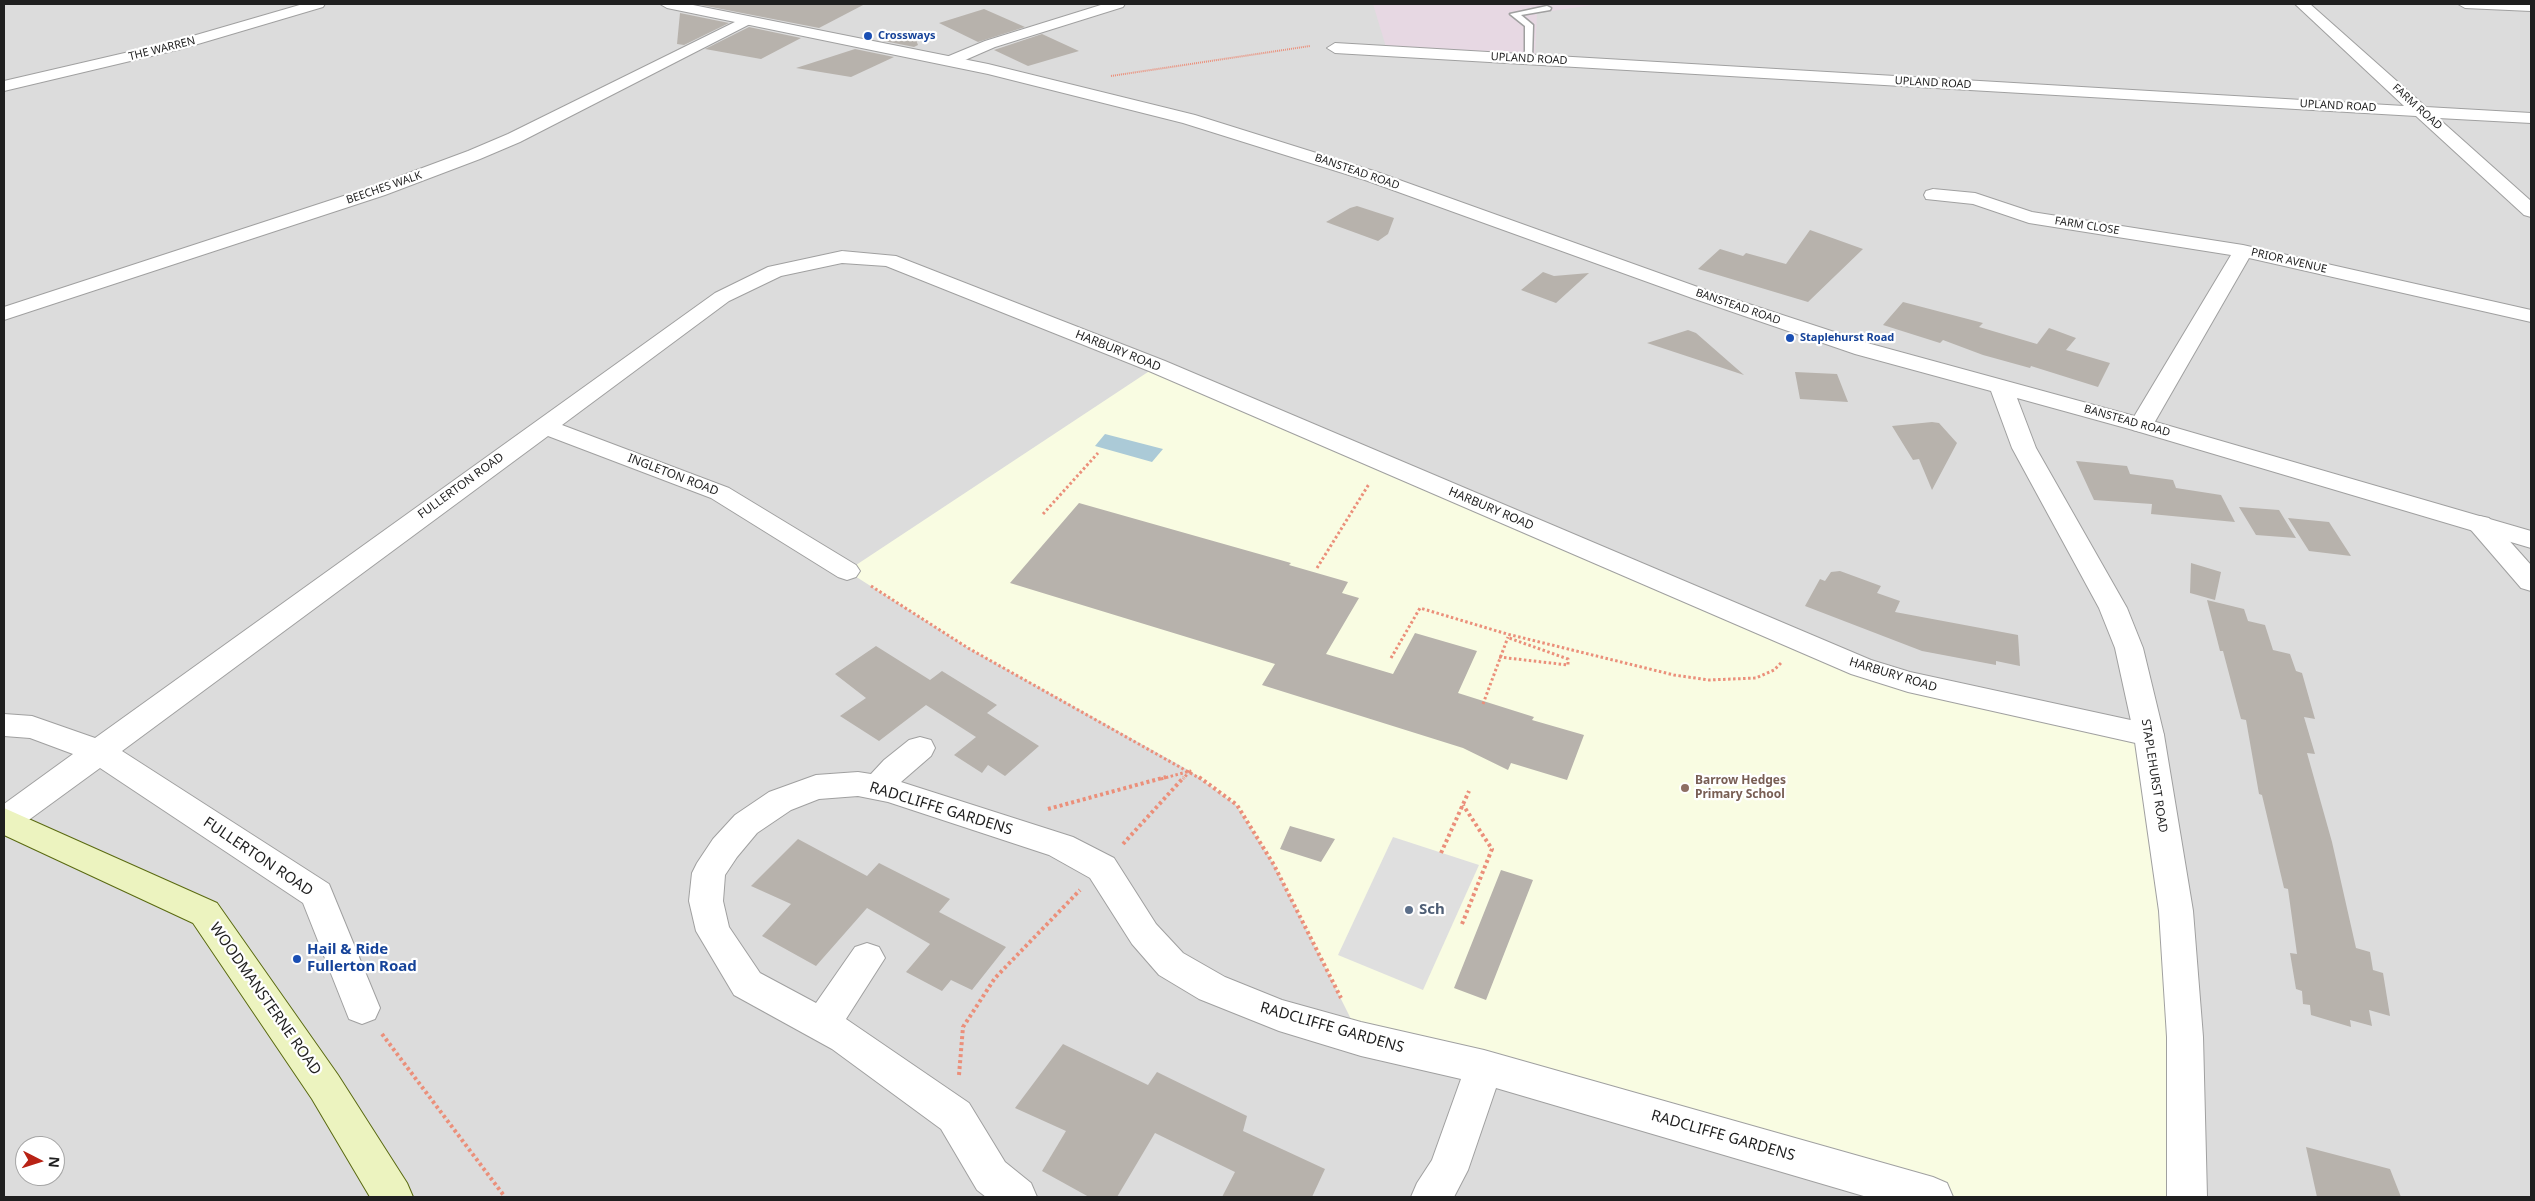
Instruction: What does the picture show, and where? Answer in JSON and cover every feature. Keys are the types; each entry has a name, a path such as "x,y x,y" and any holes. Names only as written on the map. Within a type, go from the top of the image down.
{"main road":[{"name":"WOODMANSTERNE ROAD","path":"4,821 205,913 325,1086 393,1197"}],"street":[{"name":"THE WARREN","path":"4,86 176,46 318,4"},
{"name":"BANSTEAD ROAD","path":"667,4 950,61 1067,87 1189,119 1371,176 1772,319 1863,349 2141,425 2531,540"},
{"path":"950,61 990,44 1118,4"},
{"name":"FARM ROAD","path":"2302,4 2531,211"},
{"path":"2465,4 2531,7"},
{"name":"BEECHES WALK","path":"4,314 378,191 474,155 514,138 747,20"},
{"name":"UPLAND ROAD","path":"1336,48 2531,118"},
{"name":"FARM CLOSE","path":"1933,195 1975,199 2029,217 2243,251"},
{"name":"PRIOR AVENUE","path":"2141,425 2243,251 2531,316"},
{"name":"FULLERTON ROAD","path":"4,821 722,297 775,271 842,256"},
{"name":"HARBURY ROAD","path":"842,256 889,260 1157,366 1861,667 1908,682 2149,735"},
{"path":"2492,306 2531,309"},
{"name":"STAPLEHURST ROAD","path":"2001,386 2024,448 2113,608 2129,648 2149,735 2176,911 2185,1037 2187,1197"},
{"name":"INGLETON ROAD","path":"543,426 720,493 847,571"},
{"path":"2480,524 2531,582"},
{"name":"FULLERTON ROAD","path":"4,725 32,727 98,751 317,894 362,1008"},
{"path":"878,788 895,768 920,748"},
{"name":"RADCLIFFE GARDENS","path":"1017,1197 991,1176 955,1116 845,1037 747,984 713,930 706,901 709,873 746,824 780,801 816,787 858,784 878,788 1061,846 1102,868 1144,934 1171,964 1212,988 1279,1015 1361,1039 1484,1067 1932,1197"},
{"path":"822,1024 867,958"},
{"path":"1431,1197 1448,1170 1484,1067"}],"lane":[{"path":"1528,59 1529,24 1514,14 1547,8"}],"path":[{"path":"1067,87 1086,80 1322,44 1336,48"},
{"path":"1043,514 1098,453"},
{"path":"1317,568 1382,463"},
{"path":"847,571 968,648 1190,771 1236,805 1274,864 1361,1039"},
{"path":"1391,658 1420,608 1508,636 1568,659 1568,665 1499,657"},
{"path":"1508,636 1674,675 1709,680 1756,678 1774,670 1784,660 1796,639"},
{"path":"1483,704 1508,636"},
{"path":"992,824 1190,771"},
{"path":"955,1116 963,1027 995,978 1102,868 1190,771"},
{"path":"1441,853 1469,790"},
{"path":"1462,924 1492,850 1463,805"},
{"path":"362,1008 505,1197"}],"shaded area":[{"path":"4,4 2531,4 2531,1197 4,1197"},
{"path":"1373,4 1593,5 1537,13 1535,55 1386,47"},
{"name":"Barrow Hedges Primary School","path":"1157,366 1867,669 2149,735 2185,1037 2187,1197 1933,1197 1484,1067 1361,1039 1274,865 1236,805 1190,771 968,648 847,571"},
{"name":"Sch","path":"1393,837 1479,865 1423,990 1338,955"}],"water":[{"path":"1105,434 1163,449 1152,462 1095,446"}],"building":[{"path":"696,4 865,4 819,28"},
{"path":"984,9 1025,27 978,42 939,23"},
{"path":"680,13 729,23 684,45 677,44"},
{"path":"749,27 801,38 761,59 705,49"},
{"path":"912,30 918,45 914,47 879,40"},
{"path":"1042,34 1079,51 1028,66 994,50"},
{"path":"855,49 894,57 851,77 796,68"},
{"path":"1357,206 1394,218 1388,234 1378,241 1326,222"},
{"path":"1810,230 1863,249 1808,302 1698,269 1720,249 1743,256 1746,253 1786,264"},
{"path":"1543,272 1554,276 1589,273 1556,303 1521,290"},
{"path":"1903,302 1983,323 1979,327 2037,344 2049,328 2076,338 2066,350 2110,363 2098,387 2031,366 2030,368 1983,355 1943,340 1940,343 1883,325"},
{"path":"1688,330 1696,333 1744,375 1647,343"},
{"path":"1795,372 1837,374 1848,402 1800,399"},
{"path":"1939,423 1957,443 1932,490 1919,459 1913,460 1892,426"},
{"path":"2076,461 2127,466 2130,474 2173,480 2176,488 2221,495 2235,522 2151,514 2152,504 2094,500"},
{"path":"1079,503 1291,563 1289,565 1348,582 1342,593 1359,598 1326,654 1393,674 1415,633 1477,651 1458,693 1534,717 1532,720 1584,735 1567,780 1511,763 1508,770 1463,748 1262,685 1275,664 1010,583"},
{"path":"2239,507 2279,510 2296,538 2256,535"},
{"path":"2288,518 2329,522 2351,556 2309,551"},
{"path":"2191,563 2221,572 2215,600 2190,593"},
{"path":"1840,571 1881,586 1877,593 1900,601 1895,612 2018,635 2020,666 1996,661 1996,665 1922,651 1805,606 1820,579 1825,581 1831,572"},
{"path":"2207,600 2244,609 2248,621 2265,625 2273,650 2290,654 2296,671 2302,673 2315,719 2304,717 2315,754 2307,753 2332,842 2356,948 2370,952 2373,970 2383,973 2390,1016 2369,1010 2372,1026 2350,1020 2351,1027 2311,1015 2310,1005 2303,1004 2302,991 2296,989 2290,953 2297,954 2288,889 2284,888 2262,795 2259,794 2246,720 2241,719 2223,651 2220,651"},
{"path":"876,646 930,680 942,671 997,705 987,713 1039,746 1005,776 988,765 982,773 954,755 976,737 926,705 879,741 840,716 866,698 835,674"},
{"path":"1290,826 1335,839 1321,862 1280,849"},
{"path":"798,839 867,876 879,863 950,899 939,912 1006,947 972,990 951,980 942,991 906,972 930,944 867,908 816,966 762,936 791,904 751,886"},
{"path":"1501,870 1533,880 1486,1000 1454,988"},
{"path":"1063,1044 1148,1085 1157,1072 1247,1116 1243,1131 1325,1169 1312,1197 1222,1197 1235,1172 1155,1133 1117,1197 1089,1197 1042,1171 1066,1131 1015,1108"},
{"path":"2306,1147 2390,1169 2401,1197 2317,1197"}],"place":[{"name":"Crossways","path":"868,36"},
{"name":"Staplehurst Road","path":"1790,338"},
{"name":"Barrow Hedges Primary School","path":"1685,788"},
{"name":"Sch","path":"1409,910"},
{"name":"Hail & Ride Fullerton Road","path":"297,959"}]}
